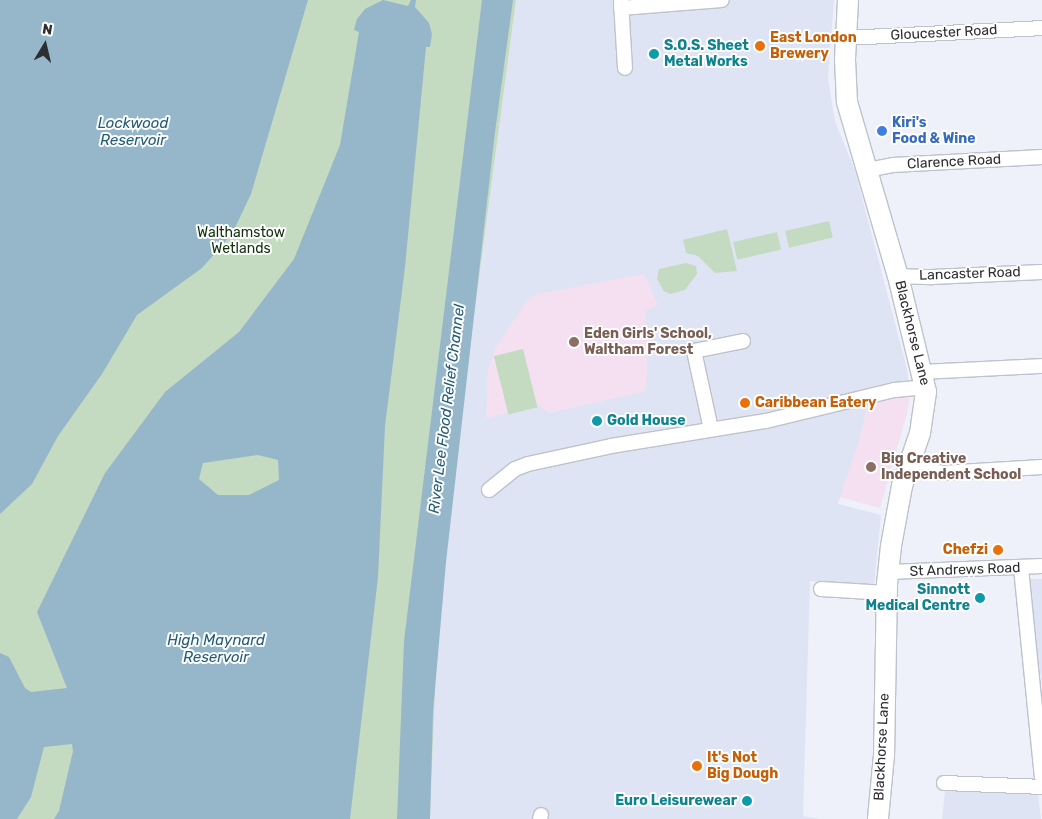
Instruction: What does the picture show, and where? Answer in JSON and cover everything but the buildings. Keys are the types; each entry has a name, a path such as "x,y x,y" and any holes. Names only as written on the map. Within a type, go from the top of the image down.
{"main road":[{"name":"Blackhorse Lane","path":"848,0 852,37 847,102 898,276 924,380 923,418 895,515 888,572 886,593 884,756 878,819"}],"street":[{"path":"625,68 621,4 722,0"},
{"name":"Gloucester Road","path":"852,37 1042,28"},
{"name":"Clarence Road","path":"867,170 893,165 1042,157"},
{"name":"Lancaster Road","path":"898,276 932,277 1042,272"},
{"path":"711,429 694,351 743,341"},
{"path":"490,490 515,469 528,464 611,446 766,421 894,390 924,380 1042,366"},
{"path":"908,468 942,473 1042,467"},
{"name":"St Andrews Road","path":"888,572 1042,566"},
{"path":"1021,568 1042,778"},
{"path":"821,589 886,593"},
{"path":"944,783 1042,787"}],"shaded area":[{"path":"516,0 834,0 828,78 835,121 855,171 907,369 910,396 868,404 860,438 838,504 881,515 874,586 810,581 803,816 820,819 430,819 437,639 473,323"},
{"name":"Eden Girls' School, Waltham Forest","path":"644,274 658,305 645,311 648,336 646,391 549,413 539,406 486,418 488,370 496,347 529,298 538,294"},
{"name":"Big Creative Independent School","path":"910,396 907,414 880,508 840,497 860,438 868,403"},
{"path":"1027,579 1042,579 1042,685"},
{"path":"946,782 1038,794 1041,819 942,819"}],"green space":[{"name":"Walthamstow Wetlands","path":"0,0 516,0 473,323 437,639 430,819 0,819"},
{"path":"829,221 833,238 789,248 785,231"},
{"path":"727,229 737,271 715,273 698,256 686,253 683,240"},
{"path":"777,232 781,250 737,260 733,242"},
{"path":"686,263 696,266 697,274 685,290 670,294 664,291 657,279 659,269"},
{"path":"523,349 538,407 508,414 494,356"}],"water":[{"name":"Lockwood Reservoir","path":"0,0 308,0 251,194 232,234 202,268 137,315 102,374 58,436 32,484 0,514"},
{"name":"High Maynard Reservoir","path":"383,0 408,6 411,0 416,0 415,7 429,23 432,34 430,47 426,47 405,267 385,426 378,577 350,819 54,819 59,811 73,751 72,744 44,747 31,797 17,819 0,819 0,653 9,657 25,688 31,692 67,688 37,612 105,473 165,392 239,332 294,259 340,145 359,32 354,30 357,19 365,9","holes":["258,455 278,460 279,480 249,495 218,495 199,479 203,463"]},
{"name":"River Lee Flood Relief Channel","path":"482,0 513,0 495,132 446,562 433,712 430,819 397,819 404,641"}],"place":[{"name":"East London Brewery","path":"760,46"},
{"name":"S.O.S. Sheet Metal Works","path":"654,54"},
{"name":"Kiri's Food & Wine","path":"882,131"},
{"name":"Eden Girls' School, Waltham Forest","path":"574,342"},
{"name":"Caribbean Eatery","path":"745,403"},
{"name":"Gold House","path":"597,421"},
{"name":"Big Creative Independent School","path":"871,467"},
{"name":"Chefzi","path":"998,550"},
{"name":"Sinnott Medical Centre","path":"980,598"},
{"name":"It's Not Big Dough","path":"697,766"},
{"name":"Euro Leisurewear","path":"747,801"}]}
